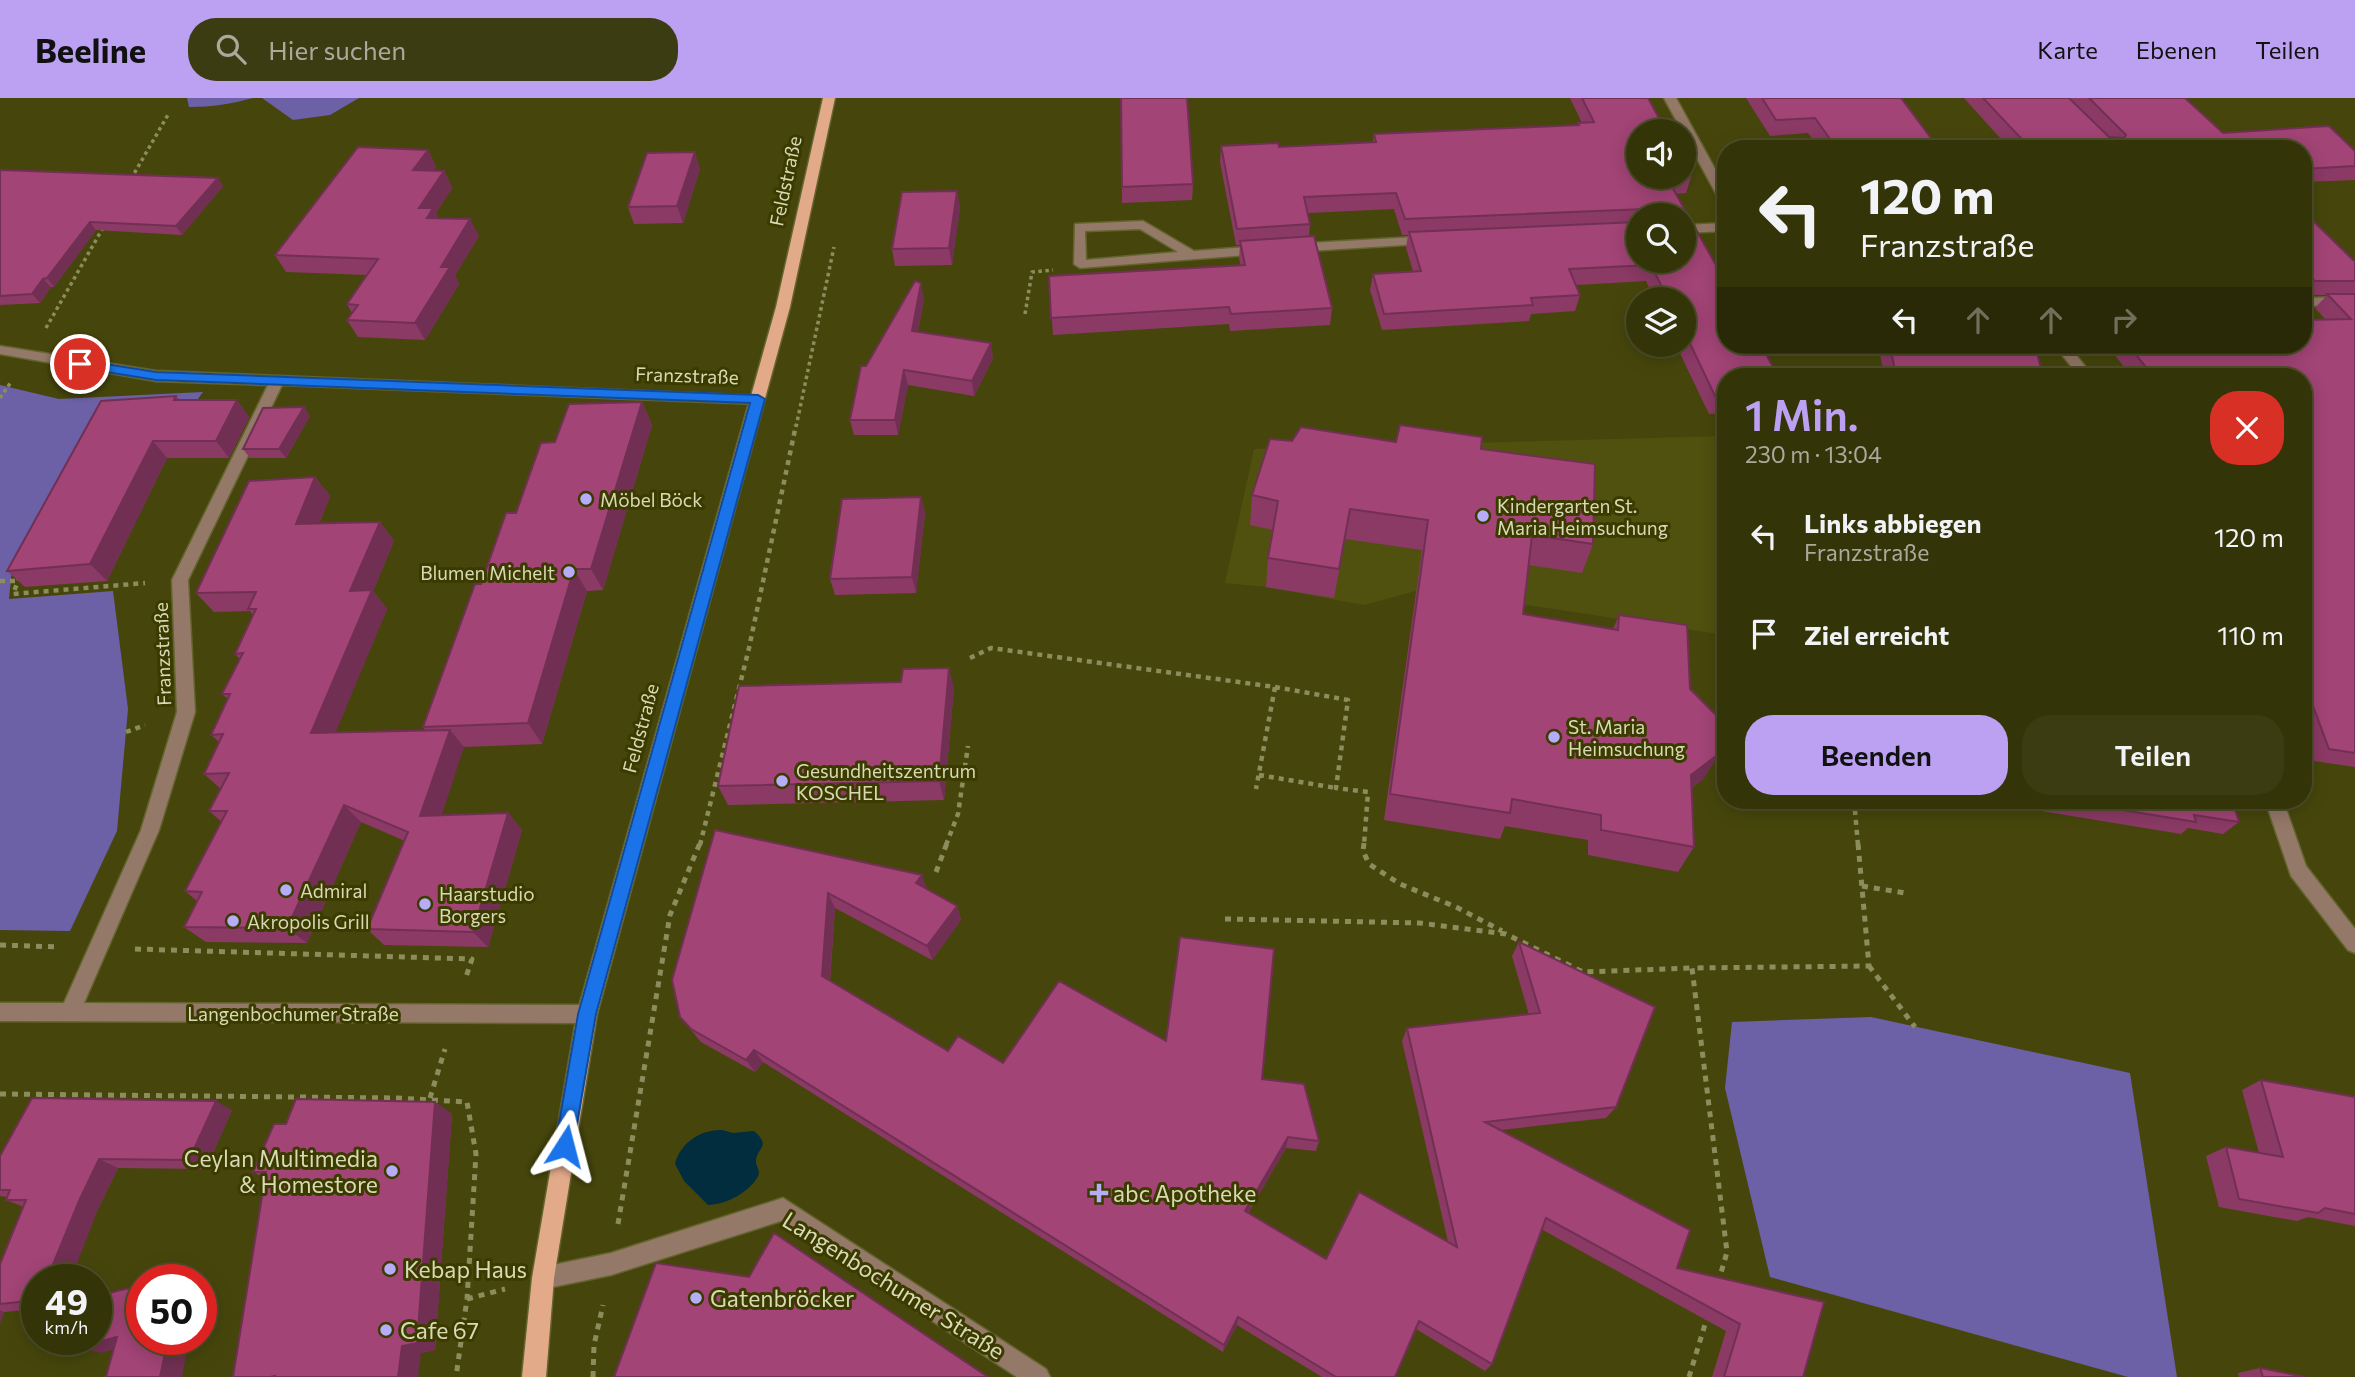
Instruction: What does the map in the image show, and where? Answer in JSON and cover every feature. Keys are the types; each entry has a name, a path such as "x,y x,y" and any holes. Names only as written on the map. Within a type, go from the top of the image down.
{"main road":[{"name":"Feldstraße","path":"534,1377 543,1278 587,1014 783,307 829,98"}],"street":[{"path":"1670,98 1717,184"},
{"path":"1189,254 1143,225 1079,228 1080,264 1189,254 1445,239"},
{"path":"1696,228 1717,227"},
{"path":"2312,302 2355,301"},
{"name":"Franzstraße","path":"0,351 156,376 758,399"},
{"path":"2069,354 2080,368"},
{"name":"Franzstraße","path":"70,1012 150,830 186,712 180,580 278,379"},
{"path":"2277,809 2298,870 2355,944"},
{"name":"Langenbochumer Straße","path":"0,1012 587,1014"},
{"name":"Langenbochumer Straße","path":"543,1278 611,1264 783,1209 1038,1377"}],"path":[{"path":"129,182 169,113"},
{"path":"30,356 109,217"},
{"path":"593,1377 594,1345 611,1264 670,915 698,852 749,648 835,243"},
{"path":"1025,314 1032,272 1070,269 1080,264"},
{"path":"24,569 13,594 180,580"},
{"path":"0,581 18,581"},
{"path":"970,658 991,648 1275,687 1348,700 1336,788"},
{"path":"1256,789 1275,687"},
{"path":"936,872 958,814 968,746"},
{"path":"1259,775 1368,792 1363,851 1369,864 1400,884 1456,907 1583,972 1869,966"},
{"path":"1855,809 1869,966 1915,1027"},
{"path":"1862,886 1905,893"},
{"path":"1225,919 1420,923 1506,933"},
{"path":"0,945 472,958 430,1098"},
{"path":"1692,968 1727,1252 1716,1290"},
{"path":"0,1094 430,1098 467,1102 476,1154 467,1299 456,1377"},
{"path":"1689,1377 1708,1315"}],"shaded area":[{"path":"187,98 253,98 221,105 189,107"},
{"path":"262,98 359,98 330,115 293,120"},
{"path":"0,385 59,399 203,392 192,407 12,569 9,599 113,591 128,709 117,831 70,931 0,930"},
{"name":"Kindergarten St. Maria Heimsuchung","path":"1717,436 1717,634 1423,589 1364,605 1266,587 1225,583 1254,449"},
{"path":"1871,1017 2130,1073 2177,1377 2128,1377 1770,1277 1725,1088 1732,1022"}],"water":[{"path":"722,1130 733,1133 754,1131 760,1137 763,1144 756,1158 759,1174 751,1186 738,1196 723,1203 708,1205 684,1181 675,1164 681,1150 692,1139 706,1132"}],"building":[{"path":"1121,98 1187,98 1193,184 1122,187"},
{"path":"1582,98 1648,98 1659,119 1626,119 1626,189 1673,189 1681,203 1626,203 1626,210 1405,219 1396,193 1304,197 1310,224 1237,229 1221,146 1278,143 1279,147 1376,142 1374,134 1579,125 1578,123 1594,122"},
{"path":"1762,98 1901,98 1932,140 1831,140 1815,118 1776,120"},
{"path":"1983,98 2069,98 2109,137 2124,138 2126,135 2089,98 2185,98 2223,133 2329,126 2355,151 2355,166 2312,168 2312,140 2023,140"},
{"path":"358,147 428,150 413,170 444,171 419,208 433,208 427,218 470,219 441,267 450,267 415,323 347,320 358,305 347,304 378,259 275,255"},
{"path":"695,152 677,206 628,207 647,153"},
{"path":"0,170 218,178 176,226 90,222 32,294 0,296"},
{"path":"957,191 949,248 892,249 902,192"},
{"path":"2312,220 2355,261 2355,281 2315,281 2312,278"},
{"path":"1626,223 1626,266 1569,269 1580,295 1531,298 1533,305 1384,314 1373,274 1421,271 1409,232"},
{"path":"1696,230 1717,267 1717,354 1766,354 1774,368 1717,368 1716,398 1696,356 1696,287 1662,287 1655,273 1696,273"},
{"path":"1314,236 1332,308 1231,314 1229,307 1051,318 1049,276 1245,265 1240,241"},
{"path":"915,281 921,283 912,331 991,343 972,381 904,370 895,420 850,420 861,366 866,366"},
{"path":"2327,294 2355,294 2355,753 2329,749 2312,703 2312,368 2147,368 2135,354 2312,354 2312,320 2351,319"},
{"path":"1892,354 2037,354 2041,368 1894,368"},
{"path":"176,396 174,400 237,400 216,441 153,441 90,564 7,571 101,401"},
{"path":"642,402 591,569 574,569 528,723 423,727 475,584 481,584 506,513 516,513 541,443 555,442 569,404"},
{"path":"304,407 279,449 243,449 263,408"},
{"path":"1400,425 1482,437 1481,449 1595,464 1593,544 1532,535 1523,614 1618,630 1619,615 1687,625 1690,689 1717,716 1717,755 1691,775 1694,847 1601,830 1601,815 1512,799 1510,813 1390,794 1428,520 1350,509 1339,569 1268,558 1278,501 1252,495 1270,439 1292,441 1301,427 1396,442"},
{"path":"315,477 296,524 380,522 350,591 372,590 311,733 450,730 420,816 508,813 473,932 367,929 408,832 344,805 287,928 184,927 202,892 185,891 227,811 209,811 229,773 204,774 223,734 211,735 230,694 222,694 243,653 235,654 256,609 248,609 256,592 196,593 249,481"},
{"path":"921,497 912,577 830,579 842,499"},
{"path":"949,668 939,781 718,786 739,686 901,682 903,669"},
{"path":"2116,809 2235,809 2239,822 2194,815 2196,822"},
{"path":"715,830 922,875 916,883 957,906 927,946 828,893 822,976 948,1051 958,1036 1003,1063 1059,981 1166,1041 1180,937 1274,949 1262,1079 1304,1084 1319,1141 1288,1137 1245,1211 1326,1259 1359,1192 1457,1247 1407,1028 1540,1013 1519,942 1655,1007 1616,1107 1485,1122 1690,1230 1677,1268 1824,1302 1803,1377 1724,1377 1740,1324 1546,1218 1492,1364 1419,1321 1395,1377 1336,1377 1238,1317 1224,1345 754,1050 746,1060 691,1029 680,1017 672,980"},
{"path":"2261,1080 2355,1097 2355,1214 2325,1208 2318,1213 2239,1199 2226,1147 2283,1157"},
{"path":"32,1098 216,1101 189,1160 99,1159 53,1264 21,1264 21,1302 0,1304 0,1264 26,1200 6,1200 10,1190 0,1190 0,1156"},
{"path":"296,1099 435,1102 417,1343 402,1346 398,1377 233,1377 266,1172 253,1172 274,1124 286,1124"},
{"path":"774,1233 988,1377 614,1377 656,1263 749,1277"},
{"path":"126,1289 126,1355 165,1355 160,1377 106,1377 117,1337 112,1338 112,1292"},
{"path":"2260,1368 2305,1377 2263,1377"}],"place":[{"name":"Möbel Böck","path":"586,499"},
{"name":"Kindergarten St. Maria Heimsuchung","path":"1483,516"},
{"name":"Blumen Michelt","path":"569,572"},
{"name":"St. Maria Heimsuchung","path":"1554,737"},
{"name":"Gesundheitszentrum KOSCHEL","path":"782,781"},
{"name":"Admiral","path":"286,890"},
{"name":"Haarstudio Borgers","path":"425,904"},
{"name":"Akropolis Grill","path":"233,921"},
{"name":"Ceylan Multimedia & Homestore","path":"392,1171"},
{"name":"abc Apotheke","path":"1099,1193"},
{"name":"Kebap Haus","path":"390,1269"},
{"name":"Gatenbröcker","path":"696,1298"},
{"name":"Cafe 67","path":"386,1330"}],"route":[{"path":"80,364 156,376 758,399 671,704 635,848 587,1014 565,1146"}]}
